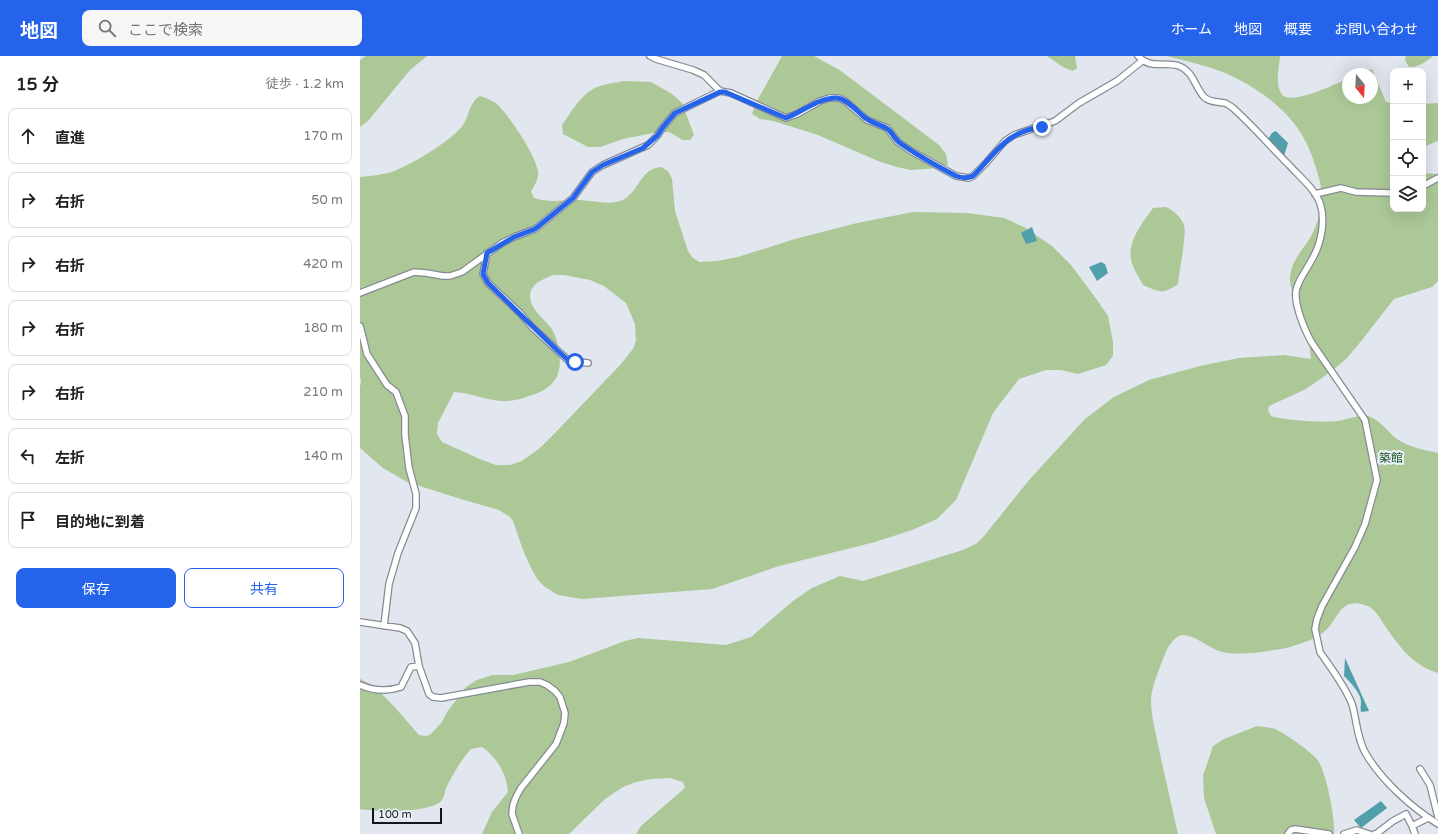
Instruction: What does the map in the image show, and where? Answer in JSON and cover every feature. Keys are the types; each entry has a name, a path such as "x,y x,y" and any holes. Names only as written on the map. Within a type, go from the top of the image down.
{"street":[{"path":"650,56 704,75 720,92"},
{"path":"360,293 414,272 450,276 462,272 487,253 514,237 535,229 573,198 592,172 603,165 643,148 657,136 675,113 720,92 731,93 786,118 797,114 820,101 829,98 839,98 845,101 867,120 887,128 898,142 911,151 956,176 969,178 977,172 1005,141 1014,135 1055,121 1079,103 1116,81 1140,58 1151,64 1180,66 1192,76 1205,98 1226,104 1244,117 1315,194 1319,202 1322,213 1320,239 1317,250 1299,281 1296,293 1298,309 1306,333 1312,343 1365,420 1377,480 1365,524 1355,547 1322,606 1315,629 1320,652 1350,698 1361,742 1366,754 1375,767 1411,805 1438,824"},
{"path":"1426,184 1438,178"},
{"path":"1315,194 1336,188 1356,192 1390,193"},
{"path":"487,253 483,274 488,283 520,313 533,328 569,361 588,363"},
{"path":"360,326 367,354 387,386 396,392 405,416 405,435 409,468 416,494 416,508 398,553 389,584 384,626"},
{"path":"360,622 400,628 407,631 411,635 415,643 419,666 429,694 433,697 441,698 529,682 540,682 547,685 560,697 565,713 564,723 556,744 521,788 513,805 512,814 519,834"},
{"path":"360,685 371,689 384,691 396,689 401,687 411,667 419,666"},
{"path":"1420,769 1430,785 1438,817"},
{"path":"1374,834 1406,814 1415,834"},
{"path":"1412,826 1428,818"},
{"path":"1288,834 1291,830 1295,829 1329,834"},
{"path":"1344,834 1357,830 1369,834"}],"green space":[{"path":"366,56 427,56 410,70 368,121 360,127 360,60"},
{"path":"782,56 814,56 841,71 939,145 946,154 948,165 939,168 911,170 897,167 878,161 818,135 773,121 760,119 752,114 756,103"},
{"path":"1047,56 1075,56 1077,68 1073,71 1063,67"},
{"path":"1167,56 1280,56 1278,75 1279,89 1286,97 1293,98 1313,93 1342,81 1342,104 1378,104 1378,83 1386,102 1390,103 1390,212 1426,212 1426,173 1438,174 1438,281 1432,287 1394,299 1346,359 1306,389 1269,406 1268,410 1271,416 1304,421 1332,422 1368,416 1376,420 1402,442 1417,448 1438,453 1438,673 1421,666 1407,654 1379,616 1368,606 1357,603 1345,606 1326,630 1318,636 1282,649 1254,653 1226,653 1192,637 1183,635 1177,637 1169,645 1166,651 1154,683 1151,701 1154,728 1178,834 636,834 641,826 685,788 683,782 670,778 651,779 636,782 623,787 605,799 569,834 482,834 492,812 508,792 506,779 497,761 482,747 471,749 467,753 451,778 442,800 437,804 416,809 390,811 360,809 360,679 368,683 384,696 419,735 425,736 430,735 442,722 447,712 466,687 477,680 492,675 513,675 569,662 625,641 638,638 726,645 751,637 793,601 812,588 840,576 863,581 963,550 976,544 1030,479 1085,419 1114,397 1149,380 1200,366 1239,358 1284,355 1311,359 1307,329 1290,284 1292,266 1314,230 1322,201 1321,185 1310,150 1295,124 1275,103 1236,78 1202,65"},
{"path":"1406,56 1433,56 1422,64 1409,67 1405,60"},
{"path":"624,81 651,82 672,94 682,103 694,135 690,140 683,140 669,132 653,133 623,139 600,147 588,147 563,134 562,125 588,92 600,86"},
{"path":"480,96 483,97 493,101 499,106 510,119 528,147 533,156 538,172 537,180 531,192 534,198 551,201 577,200 606,203 618,202 623,200 633,191 649,171 654,168 661,167 668,171 672,179 675,211 688,251 692,257 699,262 717,261 738,257 795,239 857,223 913,212 967,213 1004,218 1024,227 1052,246 1071,265 1108,316 1113,342 1113,356 1106,365 1078,374 1061,370 1046,370 1019,379 993,413 956,500 937,519 912,530 875,542 779,566 712,589 582,599 558,595 545,587 538,580 523,550 513,521 510,517 499,510 407,482 383,468 360,448 360,177 385,174 396,170 417,160 439,146 458,131 463,125 474,101","holes":["553,275 564,275 590,280 604,286 626,303 635,324 636,341 633,349 621,364 558,430 540,448 522,461 510,465 496,465 442,442 437,434 438,423 454,392 492,400 511,401 544,390 554,381 558,375 560,360 557,341 553,331 535,311 530,296 532,288 538,282"]},
{"path":"1438,103 1438,141 1426,146 1426,104"},
{"path":"1166,207 1179,216 1185,230 1178,284 1165,291 1157,291 1143,285 1133,265 1131,252 1137,232 1153,208"},
{"path":"1257,726 1279,731 1305,749 1319,762 1325,777 1330,797 1334,834 1216,834 1204,798 1203,776 1213,746 1224,739"}],"water":[{"path":"1276,131 1288,143 1284,156 1268,139 1272,133"},
{"path":"1032,227 1037,241 1026,244 1021,233"},
{"path":"1101,262 1105,264 1108,273 1097,281 1089,267"},
{"path":"1345,658 1369,711 1361,712 1361,699 1355,688 1344,676"},
{"path":"1381,801 1387,808 1361,828 1354,820"}],"district":[{"name":"築館","path":"1391,458"}],"route":[{"path":"575,362 569,361 528,324 520,313 488,283 483,274 487,253 502,243 535,229 573,198 586,178 592,172 603,165 648,145 675,113 686,107 720,92 725,92 731,93 786,118 797,114 820,101 829,98 839,98 845,101 867,120 887,128 898,142 911,151 956,176 964,178 973,176 996,150 1014,135 1030,128 1042,127"}]}
